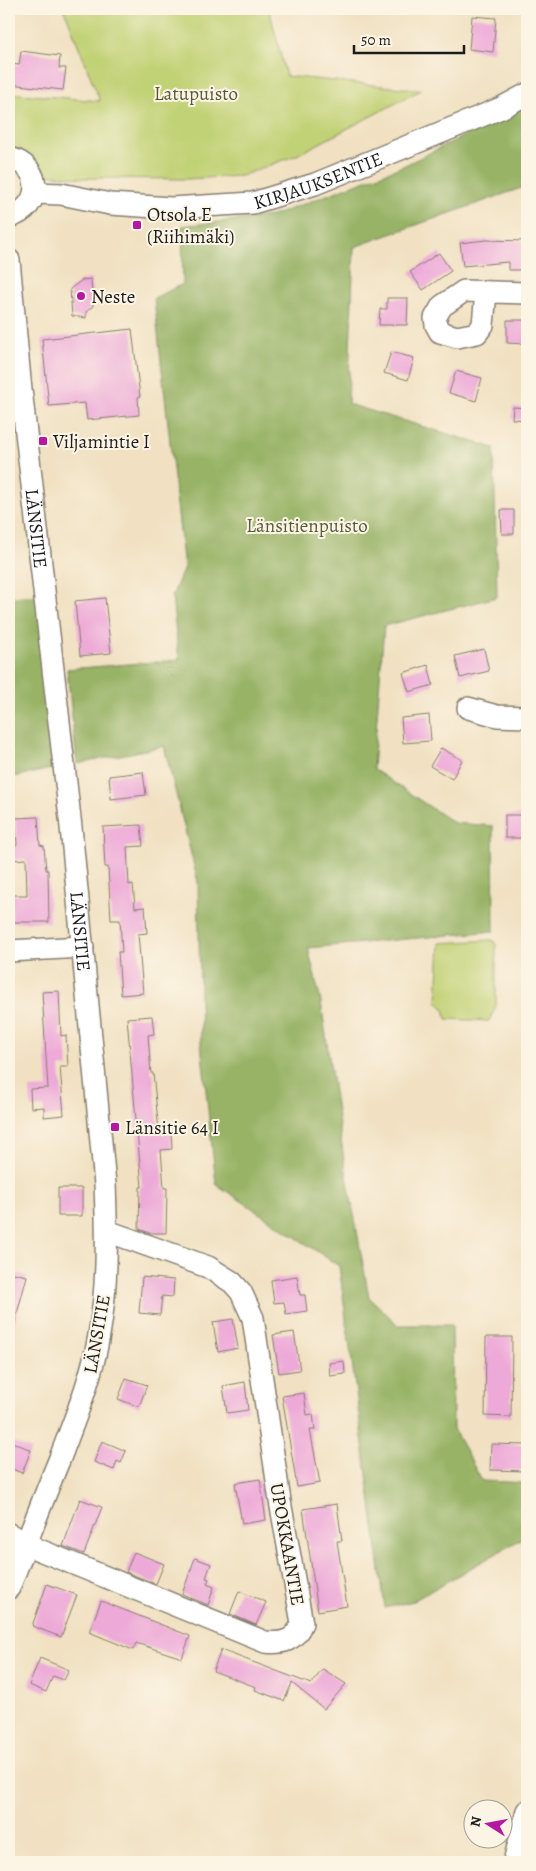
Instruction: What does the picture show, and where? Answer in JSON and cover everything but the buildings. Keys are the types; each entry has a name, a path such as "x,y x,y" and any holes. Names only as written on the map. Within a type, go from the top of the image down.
{"street":[{"name":"KIRJAUKSENTIE","path":"35,192 61,194 110,204 171,208 219,207 253,203 315,184 500,108 527,94"},
{"path":"9,158 27,166 35,183 35,192 26,209 9,217"},
{"name":"LÄNSITIE","path":"9,260 14,367 71,827 105,1184 107,1231 104,1295 93,1364 82,1400 17,1539 9,1588"},
{"path":"486,292 527,293"},
{"path":"468,708 497,716 527,717"},
{"path":"9,951 83,947"},
{"name":"UPOKKAANTIE","path":"17,1539 265,1642 286,1642 298,1632 302,1623 280,1501 253,1318 250,1310 241,1292 232,1282 208,1267 107,1231"},
{"path":"514,1862 527,1811"}],"green space":[{"name":"Latupuisto","path":"64,9 269,9 286,76 421,90 297,155 241,176 186,179 82,178 15,171 9,167 9,93 100,101"},
{"name":"Länsitienpuisto","path":"527,105 527,186 354,247 348,404 494,448 497,597 384,626 373,769 454,823 493,826 494,931 308,948 321,1002 344,1160 369,1297 398,1325 452,1325 453,1428 482,1481 527,1483 527,1536 413,1601 385,1608 339,1266 216,1184 201,1044 198,882 164,746 77,764 67,669 179,660 172,596 184,568 154,298 183,284 182,226 272,216 403,166"},
{"path":"38,595 56,768 9,778 9,597"},
{"path":"493,940 496,945 496,1006 489,1021 447,1019 443,1007 437,1002 440,943"}],"place":[{"name":"Otsola E (Riihimäki)","path":"137,225"},
{"name":"Neste","path":"81,296"},
{"name":"Viljamintie I","path":"43,441"},
{"name":"Länsitie 64 I","path":"115,1127"}]}
